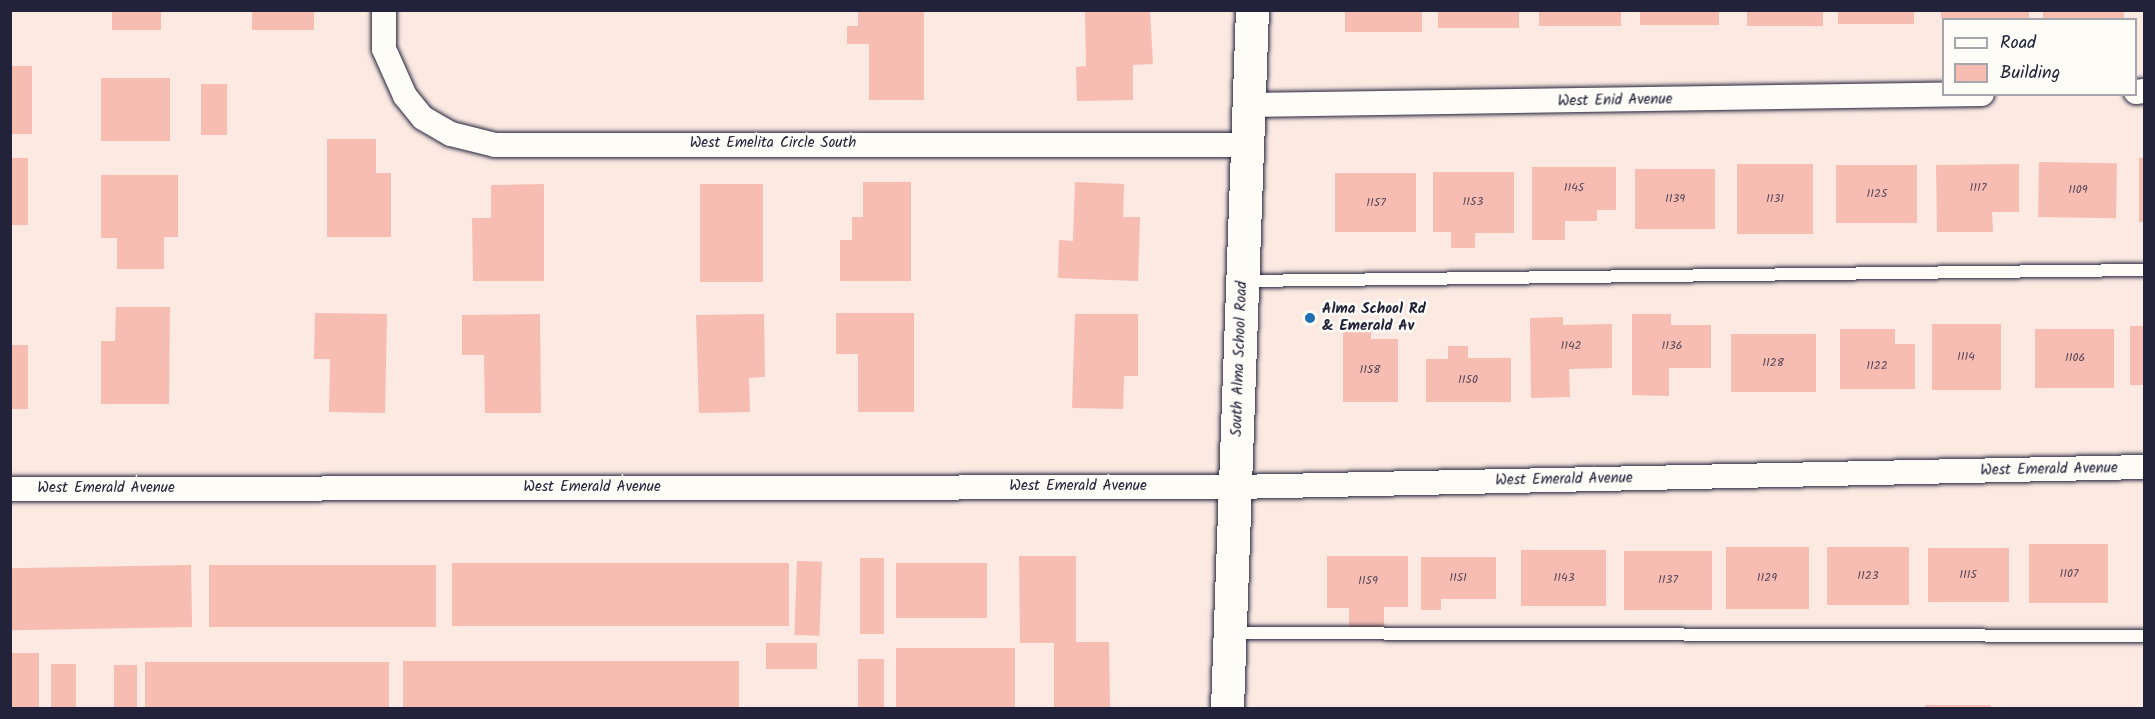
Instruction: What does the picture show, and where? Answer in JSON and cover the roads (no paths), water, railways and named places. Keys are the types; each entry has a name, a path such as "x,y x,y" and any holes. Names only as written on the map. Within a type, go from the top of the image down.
{"main road":[{"name":"South Alma School Road","path":"1227,708 1252,10"}],"street":[{"name":"West Emelita Circle South","path":"384,10 384,49 405,96 423,118 451,134 495,145 1247,145"},
{"name":"West Enid Avenue","path":"1248,105 1942,95"},
{"name":"West Emerald Avenue","path":"10,489 1235,487 2145,467"}],"lane":[{"path":"1242,281 2145,270"},
{"path":"1230,633 2145,636"}],"place":[{"name":"Alma School Rd & Emerald Av","path":"1310,318"}]}
